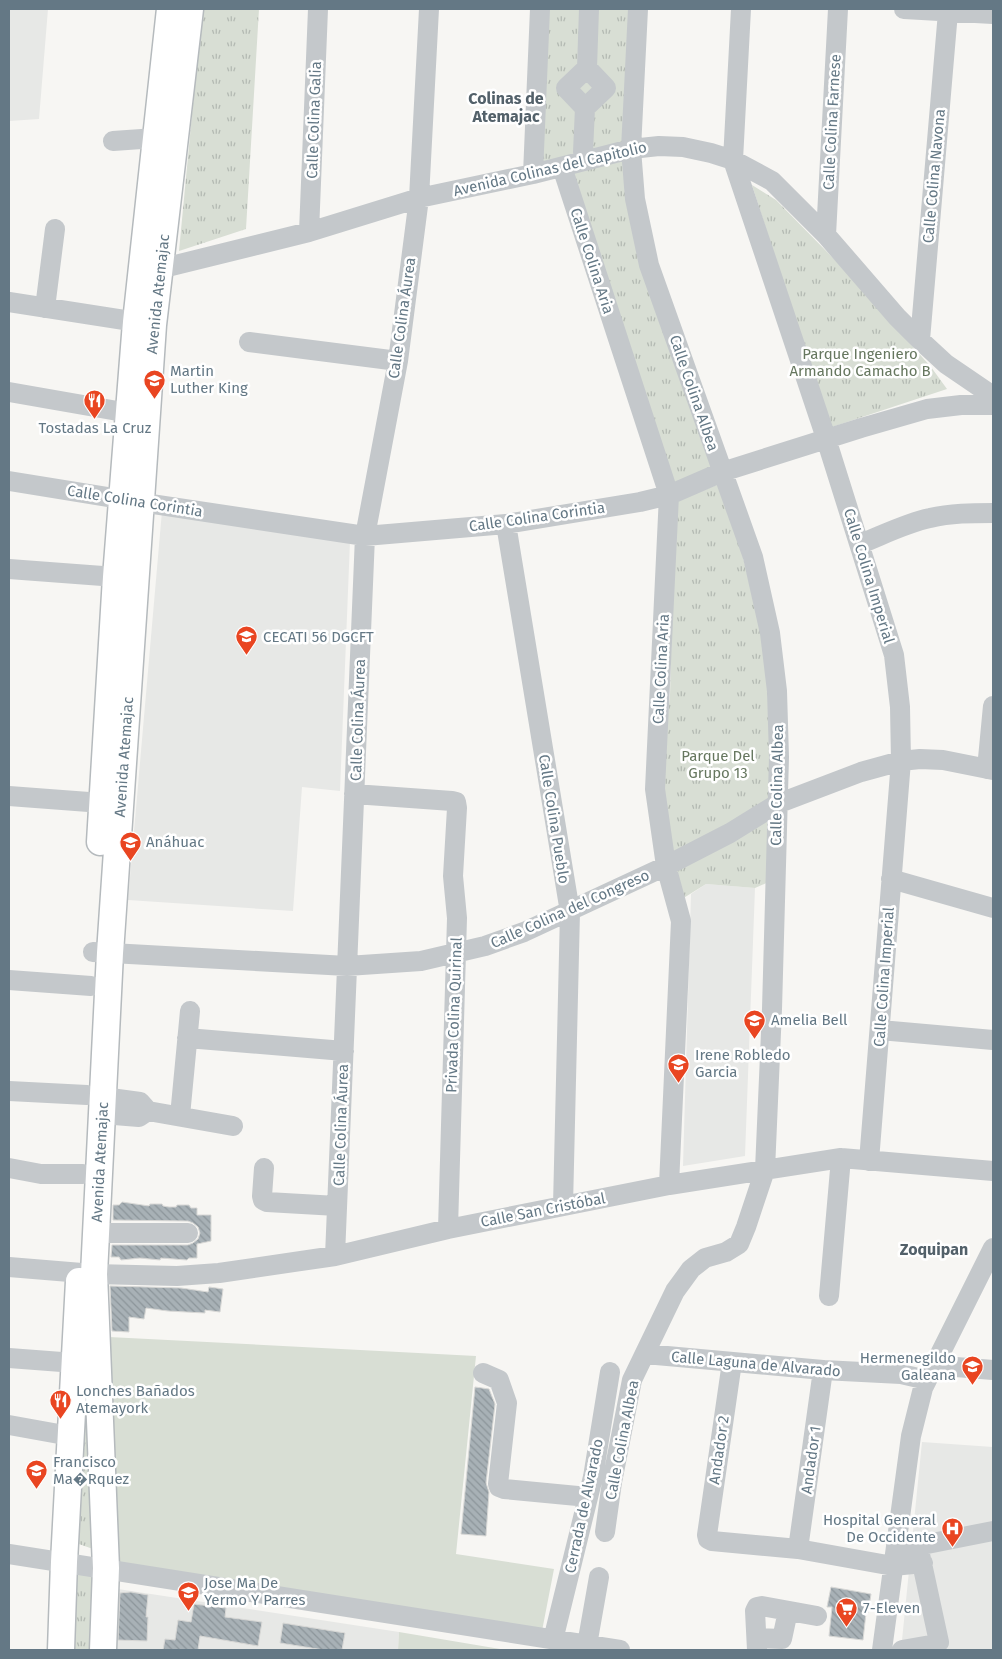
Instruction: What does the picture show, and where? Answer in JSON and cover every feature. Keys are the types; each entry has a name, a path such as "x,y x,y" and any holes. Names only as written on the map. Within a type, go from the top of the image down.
{"main road":[{"name":"Avenida Atemajac","path":"151,270 156,138 170,9"},
{"name":"Avenida Atemajac","path":"61,1650 75,1363 86,1274 97,1233 102,803 116,577 131,501 129,413 144,324 190,9"},
{"name":"Avenida Atemajac","path":"103,1650 106,1568 86,1274 83,1174 98,1102 91,986 101,952 144,324"}],"street":[{"name":"Calle Colina Galia","path":"309,232 318,9"},
{"name":"Calle Colina Áurea","path":"335,1256 365,536 398,361 418,198 429,9"},
{"path":"533,174 540,9"},
{"path":"585,108 566,88 586,68 589,9"},
{"name":"Calle Colina Albea","path":"605,1532 602,1479 632,1380 675,1292 691,1270 705,1258 726,1252 739,1244 765,1170 772,1009 779,757 777,692 770,633 753,558 649,266 635,199 630,149 638,9"},
{"name":"Calle Colina Imperial","path":"741,9 733,160 860,544 894,655 900,707 900,761 869,1161"},
{"name":"Calle Colina Farnese","path":"826,236 838,9"},
{"path":"904,9 993,14"},
{"name":"Calle Colina Navona","path":"920,340 948,12"},
{"path":"583,152 585,108 606,88 586,68"},
{"path":"113,141 156,138"},
{"name":"Avenida Colinas del Capitolio","path":"151,270 309,232 418,198 533,174 630,149 659,146 683,147 733,160 772,181 826,236 897,317 920,340 946,364 993,396"},
{"name":"Calle Colina Aria","path":"562,167 669,495 655,789 666,866 681,921 670,1185"},
{"path":"45,308 55,230"},
{"path":"9,302 144,324"},
{"path":"249,342 398,361"},
{"path":"9,392 129,413"},
{"name":"Calle Colina Corintia","path":"9,480 131,501 365,536 506,524 640,502 669,495 722,472 927,409 961,405 993,405"},
{"path":"860,544 930,518 965,513 993,513"},
{"name":"Calle Colina Pueblo","path":"506,524 570,912 563,1206"},
{"path":"9,569 116,577"},
{"path":"990,769 993,706"},
{"name":"Calle Colina del Congreso","path":"101,952 347,966 421,961 456,954 524,932 570,912 730,833 777,804 861,772 900,761 943,760 990,769"},
{"name":"Privada Colina Quirinal","path":"354,794 456,802 453,876 457,918 448,1229"},
{"path":"9,796 102,803"},
{"path":"891,879 993,908"},
{"path":"9,980 91,986"},
{"path":"180,1116 190,1011"},
{"path":"880,1030 993,1040"},
{"path":"188,1038 344,1051"},
{"path":"9,1091 62,1095 98,1102 139,1117 148,1110 233,1126"},
{"path":"829,1296 841,1158"},
{"name":"Calle San Cristóbal","path":"9,1267 86,1274 186,1276 219,1273 335,1256 448,1229 670,1185 841,1158 993,1171"},
{"path":"9,1168 41,1174 83,1174"},
{"path":"264,1168 263,1200 267,1202 337,1206"},
{"path":"97,1233 188,1233"},
{"path":"882,1650 910,1436 931,1372 993,1248"},
{"name":"Calle Laguna de Alvarado","path":"645,1354 823,1370 901,1374 931,1372 956,1367 993,1370"},
{"path":"9,1358 75,1363"},
{"name":"Andador 2","path":"732,1362 707,1535 708,1539 798,1550"},
{"name":"Andador 1","path":"798,1550 823,1370"},
{"name":"Cerrada de Alvarado","path":"553,1640 588,1497 602,1479 610,1372"},
{"path":"483,1373 499,1380 507,1403 498,1484 500,1487 504,1489 588,1497"},
{"path":"9,1425 70,1436"},
{"path":"798,1550 894,1558 920,1554 993,1531"},
{"path":"9,1554 620,1650"},
{"path":"902,1650 939,1642 920,1554"},
{"path":"587,1645 599,1577"},
{"path":"788,1611 782,1639 757,1644 755,1611 757,1607 762,1606 817,1616"}],"shaded area":[{"path":"9,9 48,9 39,119 9,121"},
{"name":"CECATI 56 DGCFT","path":"162,511 350,541 340,791 302,787 293,911 128,900"},
{"path":"706,884 755,888 745,1156 683,1166 691,894"},
{"name":"Hospital General De Occidente","path":"922,1442 993,1447 993,1650 901,1650"},
{"name":"Jose Ma De Yermo Y Parres","path":"118,1589 399,1632 398,1650 116,1650"}],"green space":[{"path":"202,9 259,9 246,229 179,251"},
{"path":"547,9 633,9 626,142 540,164"},
{"path":"625,161 717,465 672,487 570,171"},
{"name":"Parque Ingeniero Armando Camacho B","path":"752,185 776,200 835,260 931,367 947,389 829,428"},
{"name":"Parque Del Grupo 13","path":"719,484 740,545 769,663 773,799 671,854 661,784 670,695 675,502"},
{"name":"Parque Del Grupo 13","path":"773,816 771,881 755,888 706,884 682,899 673,870"},
{"path":"85,1282 93,1549 76,1543"},
{"path":"109,1337 476,1356 456,1554 554,1569 542,1631 119,1562"},
{"path":"79,1574 103,1576 100,1650 69,1650 75,1581"},
{"path":"399,1632 506,1650 398,1650"}],"building":[{"path":"122,1202 149,1206 150,1204 162,1204 169,1207 189,1205 191,1208 197,1208 197,1215 211,1215 211,1241 197,1244 197,1258 189,1258 187,1260 140,1258 121,1260 119,1257 111,1257 112,1245 188,1245 198,1239 200,1233 198,1227 188,1221 113,1220 113,1205 119,1205"},
{"path":"110,1286 181,1288 208,1292 209,1287 223,1289 220,1312 205,1310 205,1313 168,1311 146,1308 144,1319 129,1317 129,1332 112,1331"},
{"path":"475,1387 489,1389 495,1404 486,1483 489,1492 486,1536 461,1534"},
{"path":"831,1587 871,1594 868,1613 866,1613 863,1640 829,1636 832,1607 827,1607"},
{"path":"131,1592 148,1595 146,1617 148,1617 147,1641 118,1640 120,1593"},
{"path":"194,1604 226,1608 225,1617 262,1622 258,1646 200,1636 198,1650 163,1650 165,1639 175,1640 178,1620 191,1622"},
{"path":"283,1623 345,1633 342,1650 324,1650 280,1643"}],"place":[{"name":"Martin Luther King","path":"154,399"},
{"name":"Tostadas La Cruz","path":"95,419"},
{"name":"CECATI 56 DGCFT","path":"247,656"},
{"name":"Anáhuac","path":"130,861"},
{"name":"Amelia Bell","path":"755,1039"},
{"name":"Irene Robledo Garcia","path":"679,1083"},
{"name":"Hermenegildo Galeana","path":"972,1386"},
{"name":"Lonches Bañados Atemayork","path":"60,1419"},
{"name":"Francisco Ma�Rquez","path":"37,1490"},
{"name":"Hospital General De Occidente","path":"952,1548"},
{"name":"Jose Ma De Yermo Y Parres","path":"188,1611"},
{"name":"7-Eleven","path":"847,1627"}],"district":[{"name":"Colinas de Atemajac","path":"506,107"},
{"name":"Zoquipan","path":"934,1249"}]}
